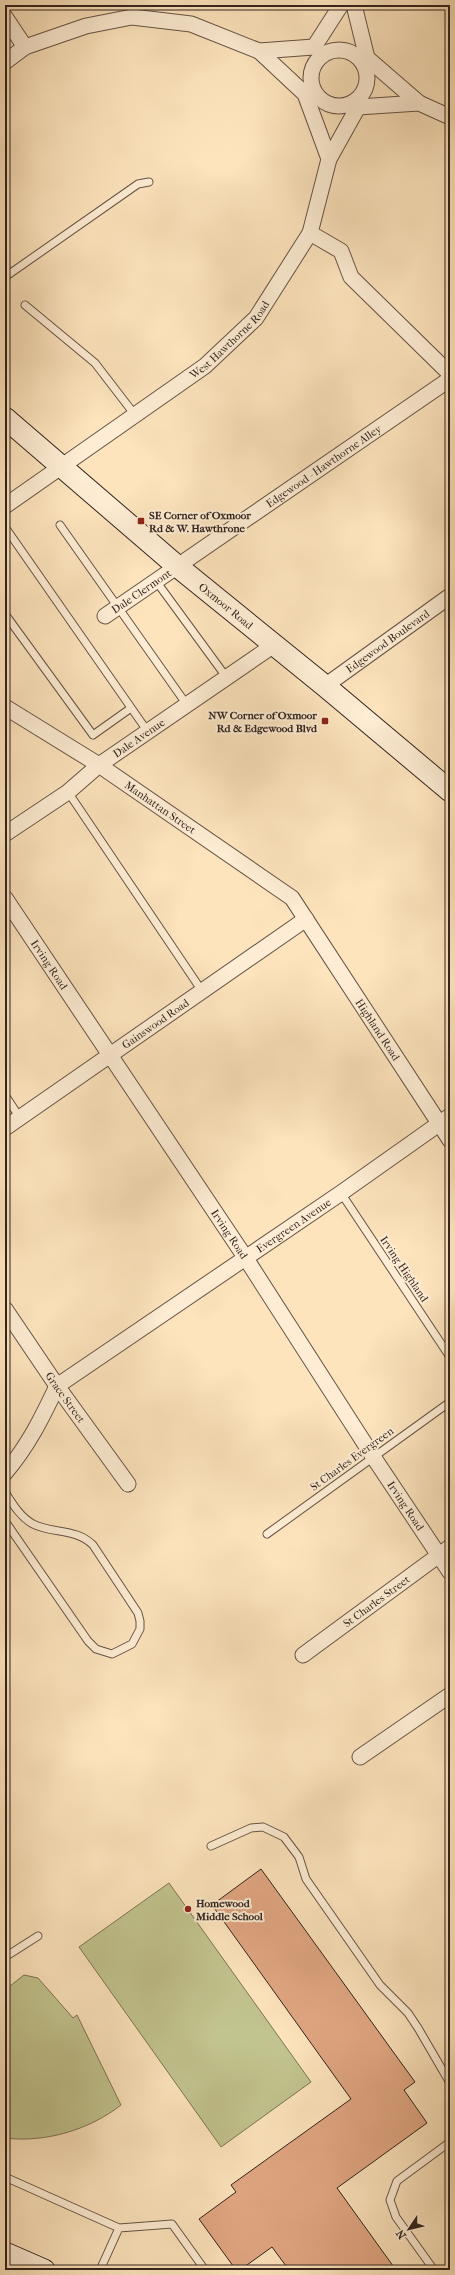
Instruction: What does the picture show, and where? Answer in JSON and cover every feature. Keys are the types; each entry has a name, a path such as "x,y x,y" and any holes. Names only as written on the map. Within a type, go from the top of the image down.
{"main road":[{"name":"Oxmoor Road","path":"5,418 177,566 325,686 450,791"},
{"path":"5,2253 44,2270"}],"street":[{"path":"329,159 309,92 312,71 318,52 341,5"},
{"path":"354,5 366,70 364,89 356,103"},
{"path":"5,17 25,47"},
{"path":"5,62 25,47 86,26 132,17 191,24 259,50 318,52 342,50 365,60 419,103 450,117"},
{"path":"259,50 309,92 325,102 334,105 356,103 419,103"},
{"name":"West Hawthorne Road","path":"5,506 205,366 256,318 310,233 329,159 356,103"},
{"path":"310,233 341,250 352,277 450,374"},
{"name":"Edgewood - Hawthorne Alley","path":"177,566 450,379"},
{"name":"Dale Clermont","path":"105,616 177,566"},
{"name":"Edgewood Boulevard","path":"325,686 450,596"},
{"name":"Dale Avenue","path":"5,834 68,792 99,765 274,645"},
{"name":"Manhattan Street","path":"5,708 99,765 292,898 306,918"},
{"name":"Irving Road","path":"5,898 245,1257 374,1458 444,1551 450,1572"},
{"name":"Gainswood Road","path":"5,1128 306,918"},
{"name":"Highland Road","path":"306,918 444,1120 450,1140"},
{"name":"Evergreen Avenue","path":"57,1386 341,1193 444,1120"},
{"name":"Grace Street","path":"5,1309 57,1386 128,1484"},
{"path":"5,1474 19,1457 37,1429 57,1386"},
{"name":"St Charles Street","path":"303,1655 444,1551"},
{"path":"360,1757 450,1695"}],"lane":[{"path":"5,277 138,184 149,182"},
{"path":"26,305 95,363 135,415"},
{"path":"60,524 187,705"},
{"path":"5,527 148,732"},
{"path":"156,581 227,678"},
{"path":"5,614 93,735 131,708"},
{"path":"68,792 202,991"},
{"path":"5,1095 20,1118"},
{"name":"Irving Highland","path":"341,1193 450,1357"},
{"name":"St Charles Evergreen","path":"266,1534 374,1458 450,1402"},
{"path":"5,1492 18,1511 32,1523 85,1537 93,1545 138,1613 140,1629 132,1644 112,1654 96,1649 88,1641 5,1522"},
{"path":"211,1846 251,1828 263,1827 284,1837 300,1857 306,1879 380,1985 408,2013 450,2083"},
{"path":"5,1957 38,1936"},
{"path":"434,2270 396,2217 390,2200 397,2180 450,2142"},
{"path":"5,2177 119,2228 172,2224 205,2270"},
{"path":"100,2270 119,2228"}],"green space":[{"path":"169,1883 311,2082 221,2147 79,1947"},
{"path":"24,1975 38,1978 73,2018 77,2015 121,2105 95,2121 66,2133 36,2138 5,2138 5,1990"}],"building":[{"path":"261,1869 415,2082 404,2090 427,2123 337,2188 396,2270 289,2270 272,2247 240,2270 236,2270 199,2219 236,2192 231,2185 351,2099 212,1905"}],"place":[{"name":"SE Corner of Oxmoor Rd & W. Hawthrone","path":"141,521"},
{"name":"NW Corner of Oxmoor Rd & Edgewood Blvd","path":"325,721"},
{"name":"Homewood Middle School","path":"188,1909"}]}
